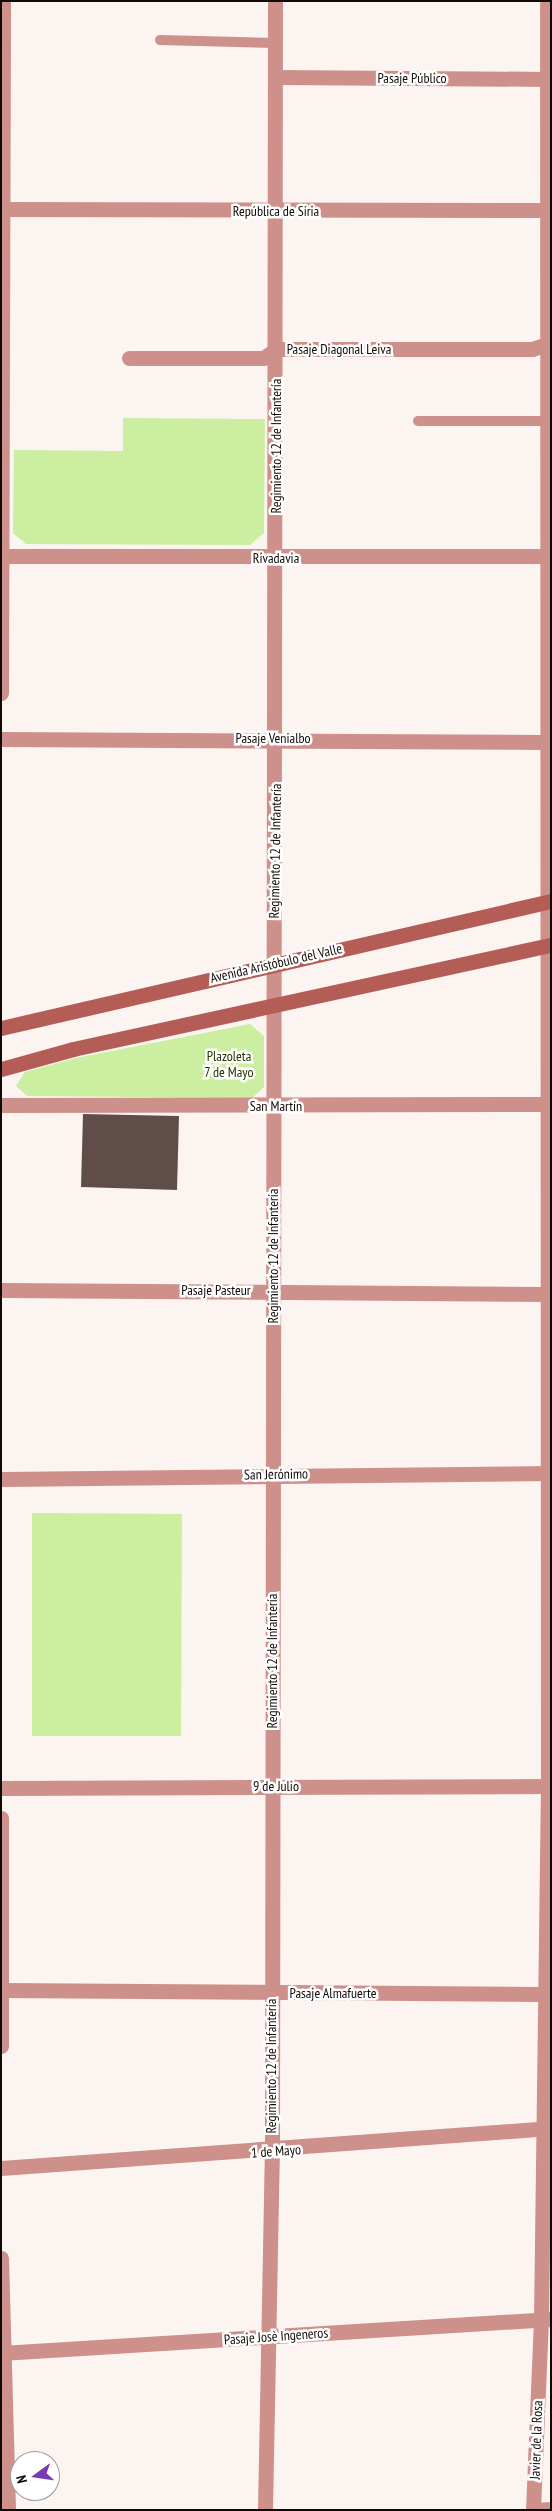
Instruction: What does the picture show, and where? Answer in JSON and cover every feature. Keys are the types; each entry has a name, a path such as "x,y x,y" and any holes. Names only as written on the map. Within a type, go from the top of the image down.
{"main road":[{"name":"Avenida Aristóbulo del Valle","path":"1,1028 274,963 548,901"},
{"path":"1,1068 548,946"}],"street":[{"path":"1,693 3,1"},
{"name":"Regimiento 12 de Infantería","path":"265,2510 272,2151 273,1106 277,349 275,1"},
{"name":"Javier de la Rosa","path":"535,2510 546,2319 547,2129 544,1994 548,1950 549,1786 548,901 545,742 548,714 547,421 549,210 547,1"},
{"name":"Pasaje Público","path":"276,77 547,79"},
{"name":"República de Siria","path":"2,209 549,210"},
{"name":"Pasaje Diagonal Leiva","path":"130,358 263,358 277,349 532,349 549,343"},
{"name":"Rivadavia","path":"2,556 275,558 548,556"},
{"name":"Pasaje Venialbo","path":"1,740 276,738 545,742"},
{"name":"San Martín","path":"1,1105 548,1104"},
{"name":"Pasaje Pasteur","path":"1,1290 548,1294"},
{"name":"San Jerónimo","path":"1,1479 272,1473 548,1473"},
{"name":"9 de Julio","path":"1,1788 549,1786"},
{"path":"1,1818 1,2046"},
{"name":"Pasaje Almafuerte","path":"1,1990 544,1994"},
{"name":"1 de Mayo","path":"1,2168 272,2151 547,2129"},
{"path":"1,2258 2,2353 8,2510"},
{"name":"Pasaje Josè Ingeneros","path":"2,2353 546,2319"},
{"path":"535,2510 551,2509"}],"lane":[{"path":"160,40 276,43"},
{"path":"418,421 547,421"}],"green space":[{"path":"123,418 265,419 264,533 250,545 26,544 13,533 14,450 123,451"},
{"name":"Plazoleta 7 de Mayo","path":"250,1024 264,1036 264,1087 252,1098 27,1096 16,1086 25,1072 76,1058"},
{"path":"32,1513 182,1514 181,1736 32,1736"}],"building":[{"path":"83,1114 179,1116 177,1190 81,1187"}]}
